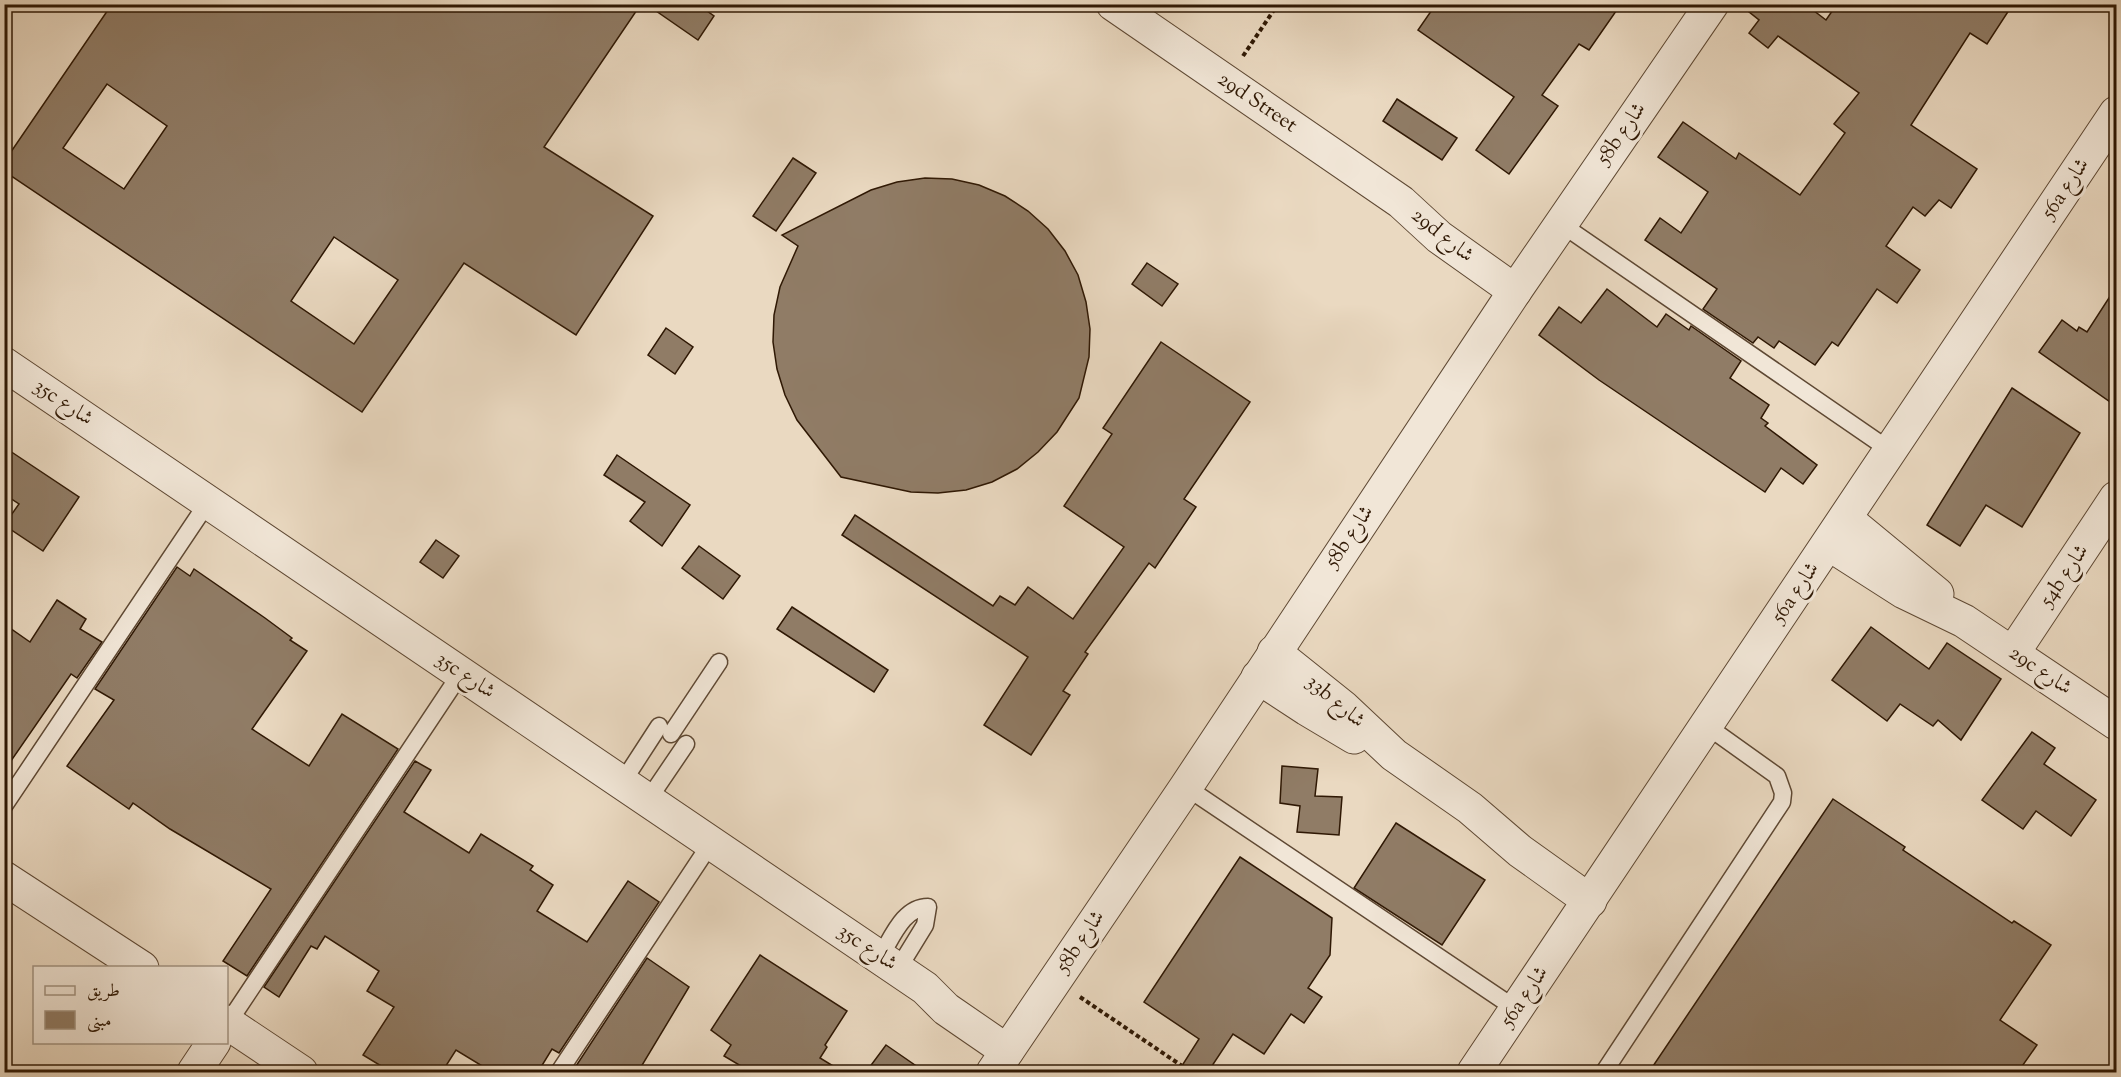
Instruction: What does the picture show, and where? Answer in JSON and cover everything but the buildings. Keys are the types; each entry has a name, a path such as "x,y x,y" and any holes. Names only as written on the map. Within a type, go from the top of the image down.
{"street":[{"name":"29d Street","path":"1113,4 1401,202"},
{"name":"58b شارع","path":"1007,1052 1522,281 1712,4"},
{"name":"56a شارع","path":"1474,1072 2116,113"},
{"name":"29d شارع","path":"1401,202 1439,237 1522,281"},
{"name":"35c شارع","path":"4,364 889,963 925,988 946,1009 1007,1052"},
{"name":"54b شارع","path":"2013,653 2116,498"},
{"name":"29c شارع","path":"1837,531 1917,575 1964,621 2116,723"},
{"name":"33b شارع","path":"1266,664 1332,725 1394,755 1470,808 1531,834 1597,891"},
{"path":"4,878 139,966"},
{"path":"228,1030 302,1072"},
{"path":"194,1072 213,1044"}],"lane":[{"path":"1561,224 1891,451"},
{"path":"4,806 208,502"},
{"path":"635,792 665,730 719,662"},
{"path":"228,1022 461,673"},
{"path":"1604,1072 1782,802 1783,793 1777,776 1707,726"},
{"path":"635,792 686,744"},
{"path":"1186,787 1516,1009"},
{"path":"559,1072 711,843"}],"path":[{"path":"1226,82 1278,4"},
{"path":"1055,980 1191,1072"}]}
